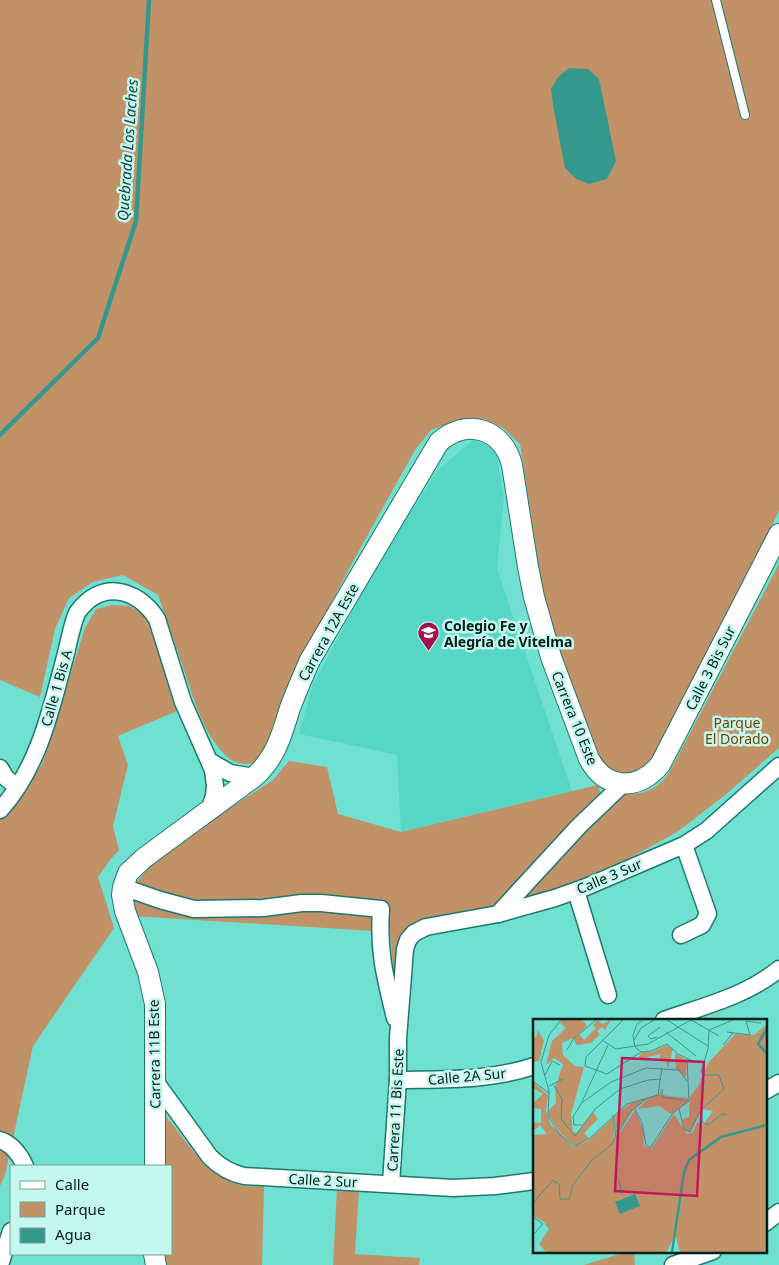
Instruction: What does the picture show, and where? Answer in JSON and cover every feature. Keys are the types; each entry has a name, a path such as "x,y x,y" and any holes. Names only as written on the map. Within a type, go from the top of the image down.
{"street":[{"name":"Carrera 12A Este","path":"123,887 128,873 133,867 254,777 267,764 278,747 299,683 310,660 434,448 450,433 464,429 479,430 493,435"},
{"name":"Carrera 10 Este","path":"493,435 504,445 510,458 534,597 551,656 586,752 592,766 603,776 616,783 624,784"},
{"name":"Calle 3 Bis Sur","path":"624,784 640,781 660,765 779,534"},
{"name":"Calle 1 Bis A","path":"17,787 29,767 46,724 67,653 74,619 86,602 99,594 113,591 128,593 137,597 152,610 161,627 168,658 183,702 211,762"},
{"path":"211,762 230,773 254,777"},
{"path":"209,810 215,786 211,762"},
{"name":"Calle 3 Sur","path":"414,933 426,927 498,914 555,898 576,891 684,845 706,831 779,766"},
{"path":"0,768 6,778 17,787 11,798 0,810"},
{"path":"498,914 579,826 624,784"},
{"path":"681,935 702,925 708,914 684,845"},
{"name":"Carrera 11 Bis Este","path":"123,887 160,900 194,908 263,908 302,903 321,903 380,909 381,959 398,1038"},
{"name":"Carrera 11B Este","path":"123,887 122,895 125,911 148,972 155,1004 155,1165"},
{"path":"576,891 608,995"},
{"name":"Carrera 11 Bis Este","path":"391,1183 398,1080 398,1038 405,949 408,940 414,933"},
{"path":"667,1019 737,994 779,969"},
{"name":"Calle 2A Sur","path":"398,1080 487,1077 533,1066"},
{"name":"Calle 2 Sur","path":"156,1081 210,1157 217,1164 234,1174 453,1188 495,1186 533,1181"},
{"path":"766,1090 779,1083"},
{"path":"5,1144 18,1152 24,1165"},
{"path":"766,1221 779,1212"},
{"path":"0,1265 10,1234"},
{"path":"673,1265 710,1252"}],"lane":[{"path":"716,0 745,115"}],"shaded area":[{"name":"Colegio Fe y Alegría de Vitelma","path":"473,440 495,446 504,497 497,569 572,791 401,832 397,755 299,734 312,687 376,566 438,470"}],"green space":[{"path":"0,0 779,0 779,511 723,625 648,766 637,775 621,777 603,765 566,674 544,599 520,444 503,428 484,419 455,421 431,430 415,450 351,565 293,676 272,745 256,763 243,764 233,761 213,739 195,702 158,595 123,575 93,582 69,598 55,629 40,697 0,680"},
{"name":"Parque El Dorado","path":"779,564 779,748 724,796 677,832 619,864 580,881 522,901 619,794 641,793 659,785 664,780"},
{"path":"112,605 130,606 145,616 160,646 177,711 118,736 128,765 113,826 119,850 98,877 114,928 33,1046 5,1175 0,1186 0,815 21,797 43,762 85,628 96,609"},
{"path":"289,761 327,767 338,814 401,832 598,785 601,797 496,906 417,921 411,926 400,946 394,977 390,932 133,916 132,901 136,883 151,865 195,831 273,780"},
{"path":"165,1115 190,1148 220,1176 245,1186 264,1186 262,1265 165,1265 164,1255 172,1255 172,1165 165,1165"},
{"path":"337,1188 359,1190 355,1254 420,1258 419,1265 333,1265"},
{"path":"626,1252 634,1252 635,1265 584,1265"}],"water":[{"path":"569,68 588,69 599,79 616,161 607,179 589,184 576,179 565,168 553,105 551,89 558,77"}],"waterway":[{"name":"Quebrada Los Laches","path":"0,435 98,338 136,221 149,0"}],"place":[{"name":"Colegio Fe y Alegría de Vitelma","path":"428,652"}]}
